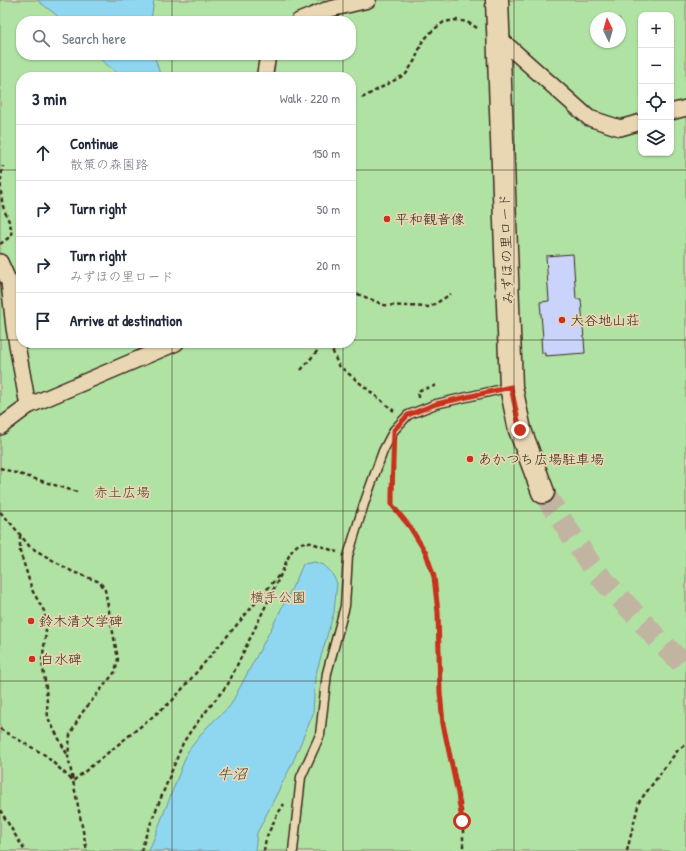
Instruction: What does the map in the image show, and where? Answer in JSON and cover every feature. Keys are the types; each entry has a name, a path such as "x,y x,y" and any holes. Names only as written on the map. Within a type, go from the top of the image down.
{"street":[{"path":"311,16 326,10 368,0"},
{"name":"みずほの里ロード","path":"497,0 489,34 511,387 520,430 543,492"},
{"path":"489,34 589,118 620,128 638,123"},
{"path":"265,72 267,60"},
{"path":"674,111 686,108"},
{"path":"0,262 9,282 16,339"},
{"path":"18,348 28,406"},
{"path":"0,427 28,406 164,348"}],"lane":[{"path":"293,851 301,777 320,735 327,673 345,606 348,556 364,504 383,451 394,430 408,415 436,404 511,387"}],"path":[{"path":"362,98 406,74 415,60 422,42 433,30 444,22 456,20 467,22 489,34"},
{"path":"0,244 10,236 12,231 1,199 0,181 4,166"},
{"path":"356,292 384,305 430,307 451,294"},
{"path":"301,370 320,348"},
{"path":"332,348 338,365 404,419"},
{"path":"393,462 392,505 410,527 426,553 434,577 438,612 440,692 443,724 458,794 462,821 462,851"},
{"path":"0,468 77,492"},
{"path":"0,512 9,520 30,547 73,572 100,582 105,590 118,659 115,672 81,714 70,735 68,756"},
{"path":"20,535 20,552 32,590 44,611 46,632 42,662 46,688 48,718 68,756 87,851"},
{"path":"141,851 183,743 192,729 228,684 288,558 296,546 307,542 348,556"},
{"path":"73,781 172,701 283,570"},
{"path":"0,729 45,755 73,781"},
{"path":"627,851 639,802 678,750 686,744"},
{"path":"264,851 266,838 285,802"},
{"path":"0,810 25,851"}],"green space":[{"name":"横手公園","path":"0,0 686,0 686,851 0,851"}],"water":[{"path":"37,0 154,0 152,16 58,16"},
{"path":"101,60 156,60 159,72 116,72"},
{"name":"牛沼","path":"315,562 324,565 331,572 337,583 334,612 315,677 313,714 292,764 257,833 255,851 149,851 188,751 207,727 230,706 272,627 303,564"}],"building":[{"name":"大谷地山荘","path":"573,254 576,299 581,299 585,353 545,356 545,353 542,353 541,338 543,338 540,302 549,301 546,256"}],"tunnel":[{"path":"543,492 595,571 686,667"}],"place":[{"name":"平和観音像","path":"387,219"},
{"name":"大谷地山荘","path":"562,320"},
{"name":"あかつち広場駐車場","path":"470,459"},
{"name":"鈴木清文学碑","path":"31,621"},
{"name":"白水碑","path":"32,659"}],"route":[{"path":"462,821 458,794 443,724 440,692 438,612 434,577 426,553 410,527 392,505 394,430 408,415 436,404 511,387 520,430"}],"park label":[{"name":"赤土広場","path":"122,492"}]}
